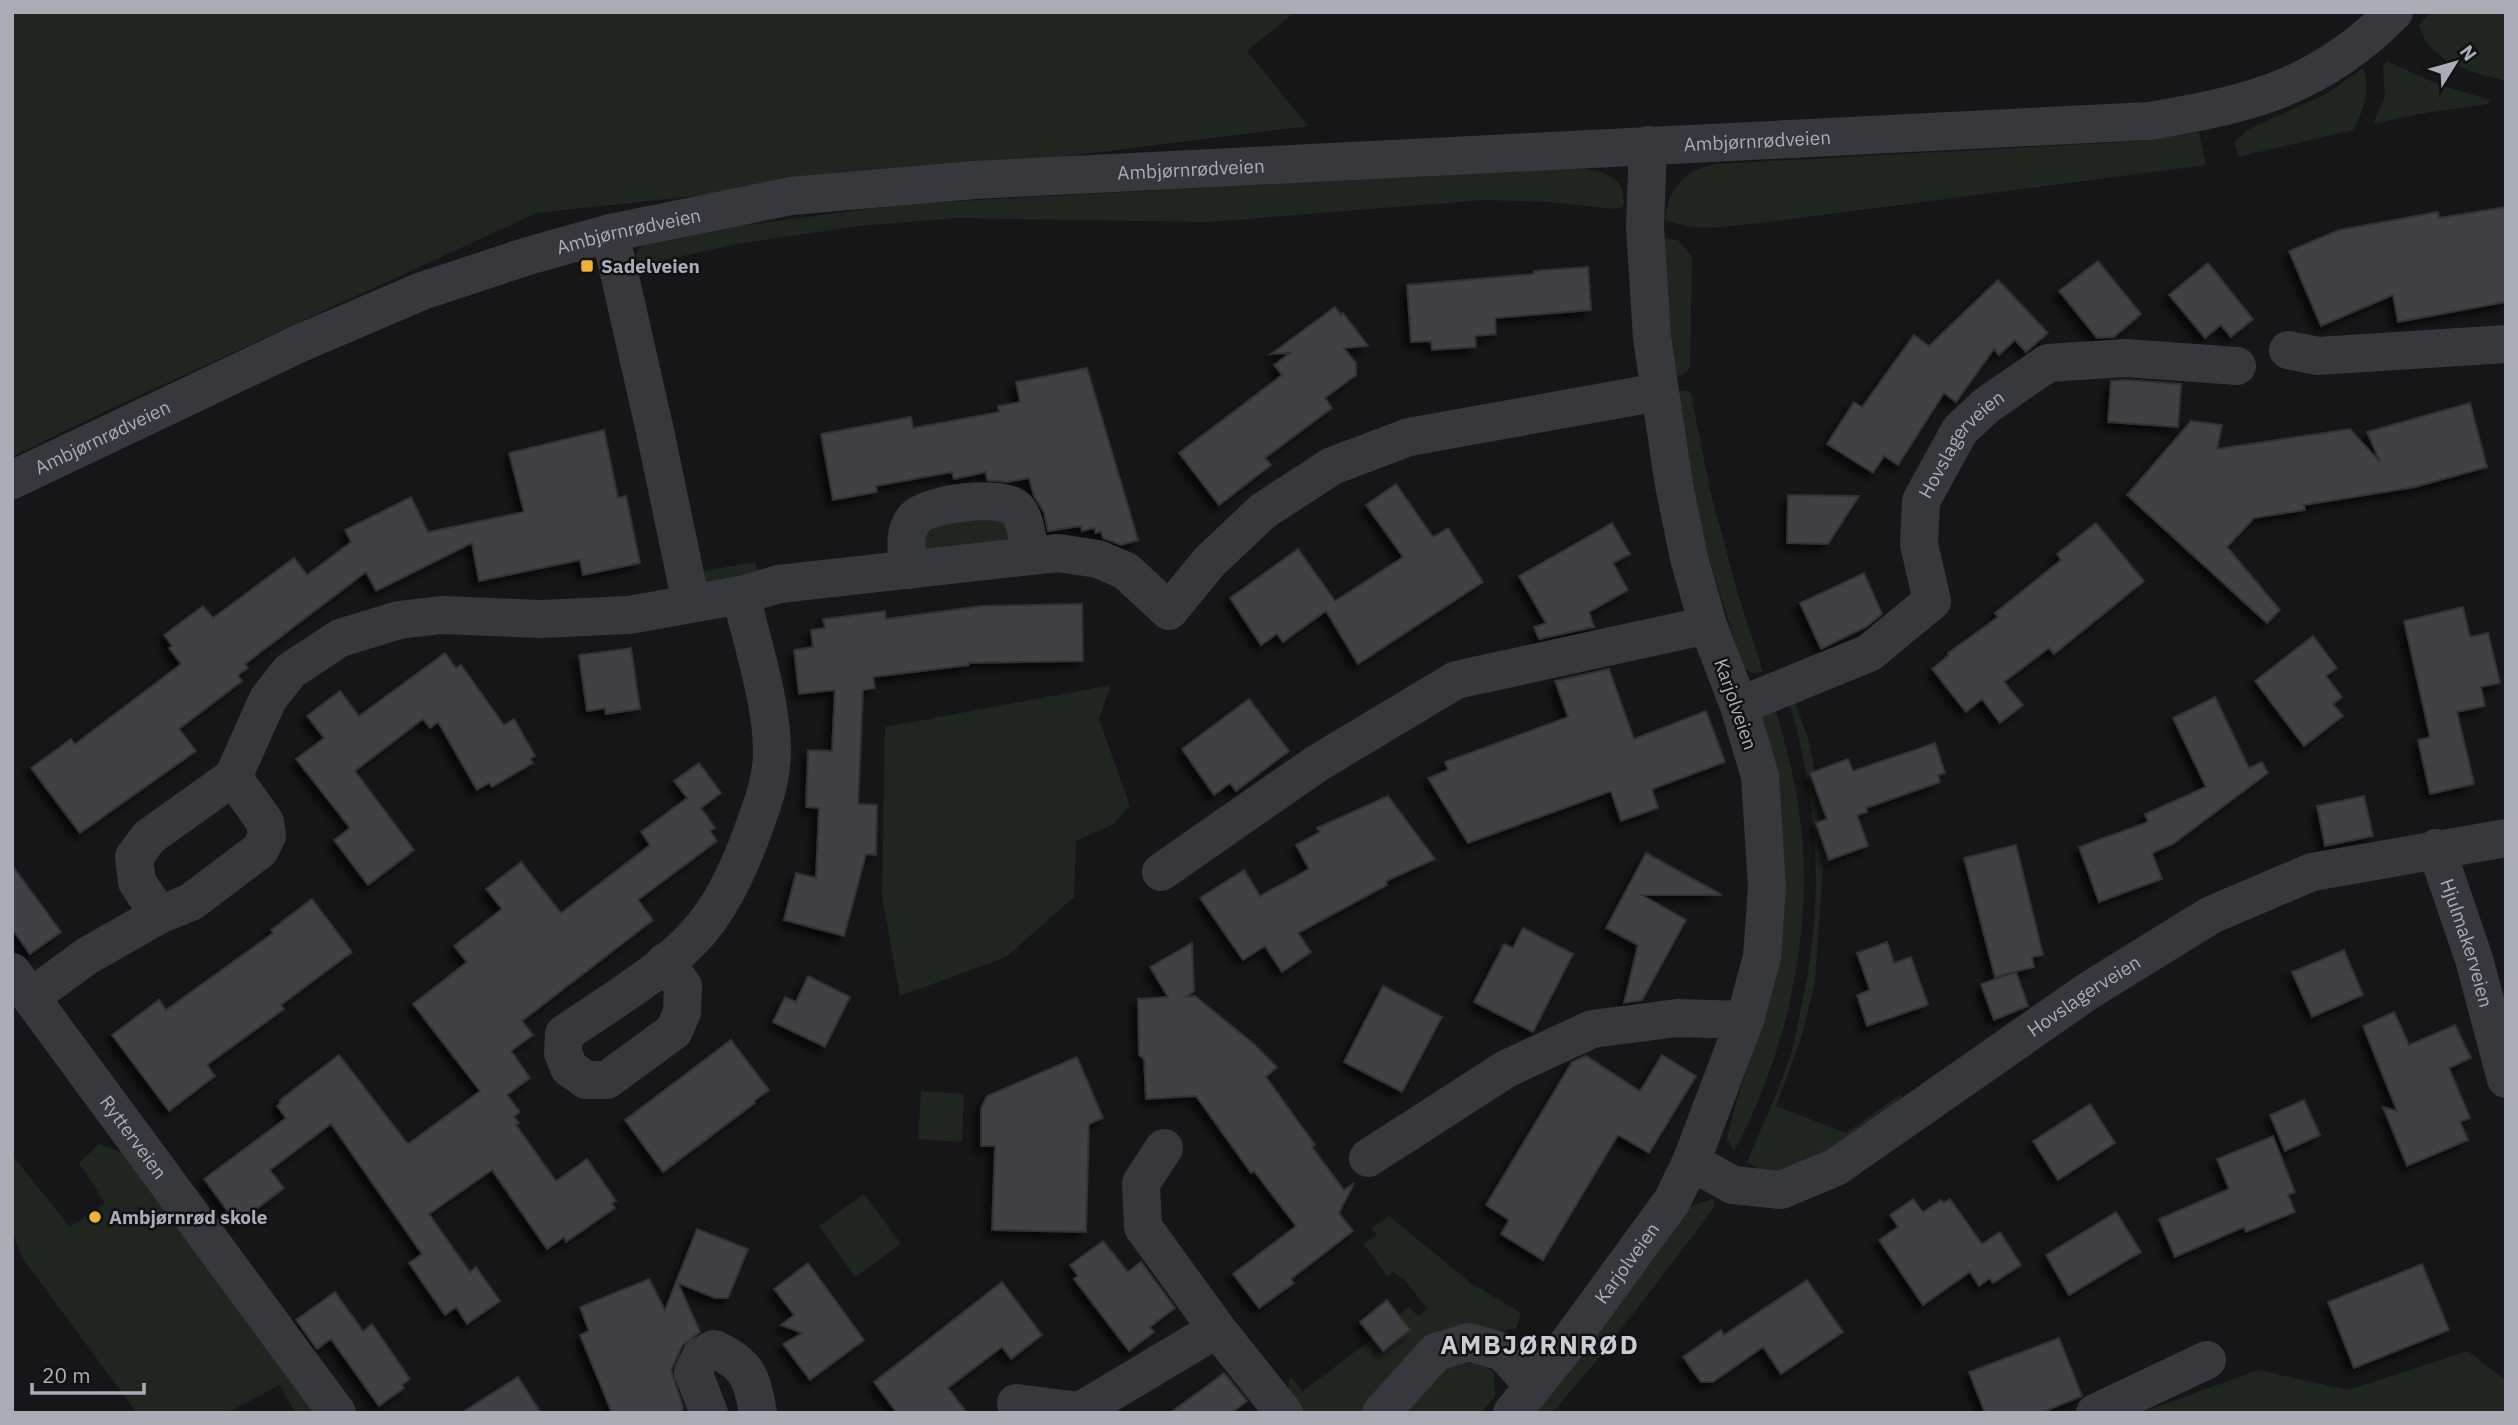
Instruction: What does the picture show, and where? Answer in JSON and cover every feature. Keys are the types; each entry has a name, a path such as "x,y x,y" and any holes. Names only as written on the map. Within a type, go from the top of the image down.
{"street":[{"name":"Ambjørnrødveien","path":"12,480 298,344 422,291 528,256 610,233 791,196 974,180 2149,121 2216,110 2281,90 2317,74 2394,12"},
{"name":"Karjolveien","path":"1523,1399 1672,1201 1691,1162 1745,1020 1762,957 1767,887 1760,776 1739,706 1708,625 1689,558 1676,498 1659,392 1652,338 1645,226 1648,145"},
{"path":"610,233 691,603"},
{"path":"2288,350 2318,356 2506,344"},
{"name":"Hovslagerveien","path":"1739,706 1869,653 1932,601 1919,544 1921,501 1960,430 1987,405 2048,363 2126,358 2237,366"},
{"path":"159,915 137,882 134,857 149,837 233,777 268,699 290,671 340,638 399,620 441,615 541,619 629,615 741,595 779,584 1058,553 1110,563 1126,571 1169,611 1210,561 1263,511 1332,466 1409,437 1659,392"},
{"path":"909,570 906,541 908,529 915,518 934,508 990,500 1006,502 1023,518 1030,555"},
{"path":"665,962 708,920 723,895 743,859 769,786 772,751 768,711 741,595"},
{"path":"1161,872 1316,764 1456,680 1708,625"},
{"name":"Rytterveien","path":"233,777 265,822 265,844 191,902 159,915 86,956 22,984 337,1413"},
{"name":"Hovslagerveien","path":"1691,1162 1733,1185 1782,1190 1836,1167 2088,991 2211,915 2312,872 2436,848 2506,838"},
{"name":"Hjulmakerveien","path":"2436,848 2470,946 2506,1079"},
{"path":"1368,1158 1506,1069 1592,1029 1677,1018 1745,1020"},
{"path":"1164,1148 1141,1183 1143,1227 1217,1329 1266,1369 1284,1413"},
{"path":"1016,1403 1080,1411 1217,1329"},
{"path":"1381,1413 1436,1352 1469,1342 1503,1352 1523,1399"},
{"path":"709,1413 693,1373 701,1356 714,1349 733,1357 747,1371 758,1413"},
{"path":"2095,1413 2207,1360"}],"shaded area":[{"path":"12,12 1295,12 1247,51 1308,126 1077,155 537,213 12,457"},
{"path":"2430,12 2506,12 2506,81 2466,70 2442,57 2432,48 2419,25"},
{"path":"2385,62 2440,85 2491,100 2488,104 2373,124 2385,96"},
{"path":"2363,68 2365,100 2353,130 2238,157 2235,142 2247,130 2328,93"},
{"path":"2199,132 2206,165 1725,227 1688,226 1665,219 1670,198 1680,182 1695,171 1716,164 2141,141"},
{"path":"1558,168 1592,170 1612,177 1623,194 1623,207 1616,209 1548,202 1484,200 1208,222 955,218 859,226 737,244 634,267 633,264 638,250 643,246 739,226 905,204"},
{"path":"1663,240 1678,240 1692,257 1690,368 1675,377 1666,295"},
{"path":"1678,391 1688,391 1691,394 1711,494 1738,594 1763,672 1753,673 1743,668 1701,532 1684,455"},
{"path":"1005,515 1012,542 931,560 917,533 922,526"},
{"path":"755,562 759,575 700,583 699,572"},
{"path":"1111,685 1099,719 1130,806 1112,825 1076,841 1074,897 1006,957 900,996 882,896 885,727"},
{"path":"1795,701 1809,742 1815,771 1810,773 1827,819 1816,824 1829,863 1823,865 1815,982 1800,1042 1776,1106 1846,1133 1901,1094 1902,1099 1816,1157 1779,1170 1762,1170 1747,1162 1793,1048 1809,968 1816,891 1807,778 1789,702"},
{"path":"1773,702 1799,811 1804,897 1800,942 1783,1030 1753,1113 1734,1151 1727,1139 1756,1041 1758,712"},
{"path":"921,1091 964,1094 962,1142 918,1139"},
{"name":"Ambjørnrød skole","path":"99,1144 134,1157 320,1413 295,1413 280,1385 227,1413 137,1413 23,1259 12,1231 12,1155 70,1227 105,1203 79,1163"},
{"path":"864,1194 901,1244 855,1277 819,1226"},
{"path":"1713,1199 1715,1205 1702,1224 1598,1359 1552,1413 1530,1413 1681,1213 1693,1205"},
{"path":"1389,1216 1472,1284 1521,1313 1516,1328 1499,1332 1368,1413 1295,1413 1286,1402 1290,1377 1303,1391 1373,1338 1383,1351 1410,1331 1398,1315 1409,1307 1418,1316 1427,1309 1406,1281 1393,1272 1387,1276 1364,1244 1377,1235 1372,1228"},
{"path":"2468,1351 2506,1381 2506,1413 2140,1413 2258,1370 2348,1390"},
{"path":"1479,1361 1494,1373 1495,1397 1481,1413 1398,1413 1443,1367"}],"building":[{"path":"2506,207 2506,302 2398,322 2393,295 2321,326 2289,251 2339,230 2438,212 2439,218"},
{"path":"2098,261 2141,314 2114,337 2097,338 2059,291"},
{"path":"2208,263 2253,319 2231,337 2221,325 2205,338 2169,295"},
{"path":"1588,267 1591,310 1495,318 1496,334 1475,336 1476,347 1432,350 1431,341 1411,342 1407,285"},
{"path":"1998,280 2048,333 2026,352 2015,340 1999,355 1994,349 1956,402 1944,393 1898,465 1884,456 1873,473 1827,444 1854,402 1862,407 1914,335 1929,346"},
{"path":"1335,307 1341,315 1343,313 1368,346 1344,348 1356,363 1356,375 1325,398 1332,408 1265,458 1271,465 1219,505 1179,453 1282,375 1274,365 1290,353 1271,354"},
{"path":"1087,368 1138,540 1121,545 1103,538 1101,531 1096,533 1094,528 1082,531 1081,526 1048,531 1044,512 1034,496 1029,478 1007,482 987,480 986,472 954,479 952,472 876,486 877,492 833,500 821,434 911,417 913,428 999,412 998,406 1020,402 1016,382"},
{"path":"2111,381 2181,384 2178,427 2108,422"},
{"path":"2470,403 2487,467 2415,487 2304,505 2305,510 2254,518 2227,547 2280,610 2267,623 2127,495 2191,421 2222,425 2217,449 2350,429 2380,462 2367,432"},
{"path":"604,430 618,498 626,496 640,563 583,575 580,560 479,581 472,543 376,591 366,572 245,664 248,668 238,675 242,681 179,729 196,751 80,833 31,768 71,739 75,744 181,664 169,648 172,646 164,635 203,606 213,618 294,558 307,575 351,542 345,530 411,497 428,532 524,512 509,453"},
{"path":"1396,484 1433,537 1448,528 1483,582 1358,664 1326,611 1283,642 1277,634 1261,645 1230,598 1298,549 1335,601 1403,557 1366,505"},
{"path":"1788,495 1859,496 1828,544 1787,543"},
{"path":"1612,523 1630,554 1613,563 1628,590 1589,612 1594,627 1539,639 1534,627 1546,623 1519,576"},
{"path":"2096,523 2144,581 2054,654 2049,648 2004,682 2023,705 2000,723 1982,699 1966,712 1932,669 1949,655 1948,653 1998,617 1995,613 2061,560 2057,554"},
{"path":"1864,573 1882,614 1866,627 1821,649 1800,603"},
{"path":"1082,604 1083,661 969,663 873,677 875,688 863,690 858,804 877,805 876,855 866,854 844,936 784,920 796,873 816,878 819,808 806,807 808,750 832,751 835,690 799,694 794,650 813,647 811,630 825,628 823,619 885,611 886,619 981,606"},
{"path":"2463,607 2470,637 2488,633 2500,683 2481,687 2485,706 2457,712 2474,784 2430,794 2418,740 2430,737 2404,621"},
{"path":"2313,636 2337,668 2326,676 2342,697 2333,704 2343,716 2304,746 2255,681"},
{"path":"631,648 640,709 606,714 605,708 587,711 579,655"},
{"path":"445,653 456,668 461,665 504,725 514,719 535,756 530,759 533,763 492,787 489,783 477,790 438,722 430,728 423,719 355,771 414,850 368,885 334,840 350,828 296,759 324,738 307,716 340,691 359,716"},
{"path":"1609,669 1634,739 1706,711 1725,762 1652,789 1658,808 1621,821 1611,791 1468,843 1428,778 1448,770 1445,762 1568,717 1555,681"},
{"path":"2215,697 2249,768 2262,762 2268,773 2173,844 2152,853 2162,879 2099,902 2079,847 2148,822 2145,814 2206,787 2173,718"},
{"path":"1249,699 1289,751 1236,791 1230,783 1214,795 1182,749"},
{"path":"1935,743 1945,773 1938,775 1940,782 1866,808 1867,812 1857,815 1868,846 1829,860 1816,823 1827,819 1810,773 1848,759 1853,771"},
{"path":"699,763 721,793 701,808 715,828 710,831 717,841 638,900 653,920 522,1021 533,1035 511,1051 530,1078 507,1095 520,1112 514,1117 519,1123 516,1125 556,1181 587,1159 616,1201 612,1204 615,1208 566,1242 564,1237 547,1249 492,1170 429,1214 470,1272 476,1267 500,1301 467,1324 456,1307 445,1315 409,1263 422,1254 331,1124 270,1170 284,1188 237,1224 204,1179 286,1118 277,1106 280,1100 339,1055 408,1144 480,1091 413,1004 467,962 454,946 502,909 486,889 521,862 561,913 650,845 641,832 687,798 674,781"},
{"path":"1388,796 1435,859 1386,881 1387,885 1298,933 1311,952 1282,972 1265,946 1243,960 1200,898 1244,870 1260,896 1309,869 1296,845 1320,832 1317,828"},
{"path":"2364,796 2373,836 2325,846 2317,806"},
{"path":"2016,845 2043,955 2032,957 2034,967 1995,977 1964,858"},
{"path":"1646,853 1722,895 1642,895 1686,920 1642,1000 1624,1003 1638,945 1606,928"},
{"path":"12,865 61,932 30,954 12,929"},
{"path":"312,899 352,952 281,1005 284,1009 207,1065 215,1076 169,1111 112,1035 159,1000 166,1010 273,933 271,930"},
{"path":"1523,928 1573,954 1533,1032 1474,1002 1504,944 1513,948"},
{"path":"1887,942 1894,963 1911,957 1928,1005 1867,1026 1857,995 1870,990 1857,953"},
{"path":"1192,943 1194,991 1186,997 1195,996 1255,1045 1277,1067 1266,1077 1315,1145 1312,1147 1344,1190 1354,1183 1339,1213 1353,1231 1291,1279 1294,1283 1259,1308 1233,1274 1296,1226 1254,1171 1251,1173 1196,1096 1146,1099 1144,1059 1139,1055 1138,999 1168,997 1150,967"},
{"path":"2344,950 2363,995 2312,1017 2292,972"},
{"path":"2016,972 2028,1006 1994,1020 1981,984"},
{"path":"808,976 850,997 825,1047 773,1022 785,997 796,1002"},
{"path":"1383,986 1442,1017 1402,1092 1344,1062"},
{"path":"2394,1012 2409,1045 2455,1025 2471,1058 2449,1068 2470,1118 2460,1122 2468,1140 2407,1166 2383,1107 2397,1111 2363,1026"},
{"path":"731,1040 769,1090 663,1172 625,1120"},
{"path":"1662,1055 1696,1076 1649,1153 1618,1135 1543,1260 1501,1234 1509,1220 1486,1205 1572,1062 1586,1056 1640,1091"},
{"path":"1077,1057 1103,1118 1089,1124 1086,1232 992,1230 995,1146 981,1146 981,1108 987,1096"},
{"path":"2304,1100 2320,1135 2285,1151 2270,1115"},
{"path":"2090,1104 2115,1143 2058,1180 2033,1141"},
{"path":"2273,1136 2295,1192 2288,1195 2295,1212 2246,1232 2244,1227 2175,1257 2159,1219 2229,1189 2217,1159"},
{"path":"1913,1199 1923,1212 1941,1200 1943,1203 1950,1199 1982,1244 2000,1232 2021,1265 1993,1283 1990,1278 1979,1286 1970,1272 1923,1305 1879,1240 1898,1227 1890,1215"},
{"path":"2116,1212 2141,1252 2069,1295 2046,1255"},
{"path":"697,1229 748,1249 728,1298 715,1298 678,1283 700,1332 682,1346 671,1370 683,1407 681,1413 612,1413 580,1335 589,1331 580,1307 649,1279 665,1310"},
{"path":"1103,1241 1128,1272 1141,1262 1175,1308 1150,1327 1154,1332 1129,1351 1074,1279 1078,1276 1070,1265"},
{"path":"808,1263 864,1340 810,1380 783,1344 802,1333 781,1325 794,1315 774,1289"},
{"path":"2422,1264 2449,1330 2354,1368 2328,1302"},
{"path":"1807,1280 1843,1332 1781,1374 1763,1347 1713,1382 1701,1382 1683,1357 1721,1330 1724,1335"},
{"path":"1002,1282 1042,1335 1011,1359 1002,1347 948,1388 967,1413 897,1413 874,1382"},
{"path":"335,1292 363,1331 372,1324 410,1379 402,1385 404,1388 379,1406 331,1339 317,1349 296,1320"},
{"path":"1387,1300 1410,1330 1383,1351 1360,1322"},
{"path":"2059,1338 2082,1396 2041,1413 1985,1413 1969,1372"},
{"path":"1224,1373 1247,1401 1231,1413 1170,1413"},
{"path":"518,1377 541,1413 461,1413"}],"place":[{"name":"Sadelveien","path":"587,266"},
{"name":"Ambjørnrød skole","path":"95,1217"}],"district":[{"name":"AMBJØRNRØD","path":"1540,1345"}]}
